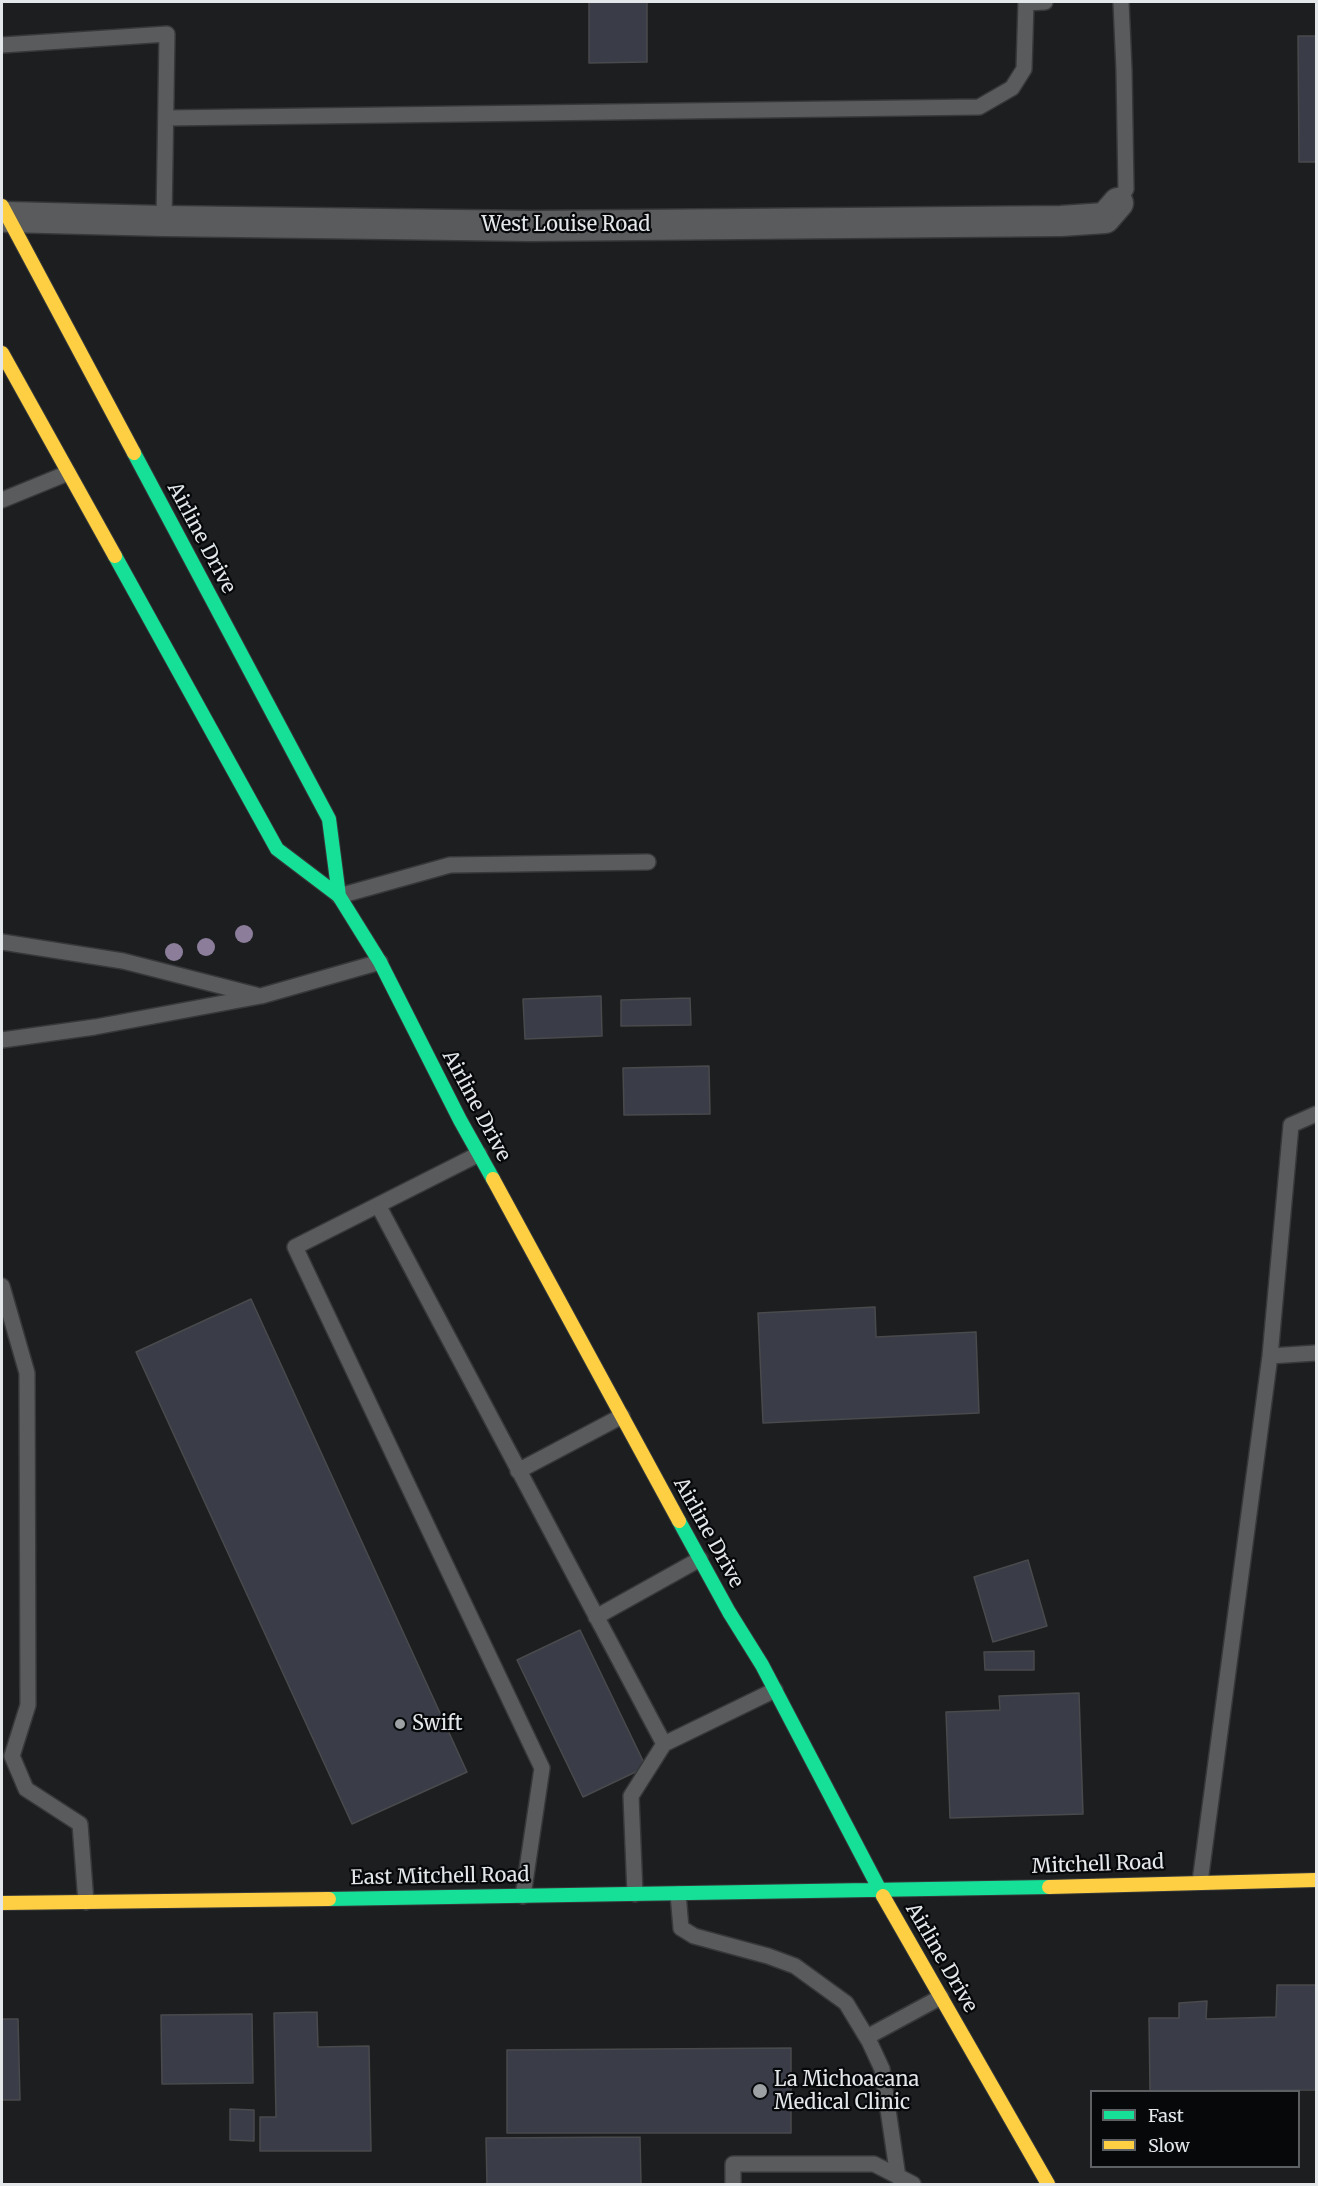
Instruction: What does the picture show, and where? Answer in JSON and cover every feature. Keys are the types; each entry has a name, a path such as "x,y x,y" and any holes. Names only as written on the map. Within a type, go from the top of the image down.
{"main road":[{"name":"Airline Drive","path":"3,216 329,819 339,896"},
{"name":"Airline Drive","path":"2,353 277,849 339,896 381,962 479,1154 700,1559 775,1690 880,1891 1048,2184"},
{"name":"Mitchell Road","path":"880,1891 1317,1880"},
{"name":"East Mitchell Road","path":"2,1903 880,1891"}],"street":[{"name":"West Louise Road","path":"3,216 164,221 531,226 1086,221 1105,218 1118,203"}],"lane":[{"path":"166,118 979,107 1011,88 1024,69 1026,3 1045,2"},
{"path":"1118,203 1126,189 1121,2"},
{"path":"2,45 167,34 164,221"},
{"path":"2,500 68,473"},
{"path":"339,896 450,865 648,862"},
{"path":"2,942 123,961 261,996"},
{"path":"2,1040 95,1027 261,996 381,962"},
{"path":"1200,1882 1270,1356 1291,1125 1317,1114"},
{"path":"479,1154 295,1247 542,1768 523,1896"},
{"path":"378,1205 663,1744"},
{"path":"2,1286 27,1373 28,1704 12,1756 26,1789 80,1824 86,1902"},
{"path":"1270,1356 1317,1353"},
{"path":"518,1471 622,1416"},
{"path":"596,1617 700,1559"},
{"path":"635,1894 631,1796 663,1744 775,1690"},
{"path":"678,1893 681,1928 694,1936 768,1956 795,1966 846,2003 867,2037 882,2069 898,2176"},
{"path":"867,2037 941,1997"},
{"path":"733,2184 733,2164 874,2164 913,2184"}],"building":[{"path":"589,2 647,2 647,62 589,63"},
{"path":"1298,36 1316,36 1316,162 1299,162"},
{"path":"601,996 602,1036 525,1039 523,999"},
{"path":"690,998 691,1025 621,1026 621,1000"},
{"path":"709,1066 710,1114 624,1115 623,1068"},
{"path":"251,1299 467,1772 352,1824 136,1352"},
{"path":"875,1307 876,1337 976,1332 979,1413 763,1423 758,1313"},
{"path":"1028,1560 1047,1626 993,1642 974,1577"},
{"path":"580,1630 646,1767 583,1797 517,1660"},
{"path":"1034,1651 1034,1670 985,1670 984,1652"},
{"path":"1079,1693 1083,1814 950,1818 946,1712 1000,1710 999,1696"},
{"path":"1277,1985 1316,1985 1316,2090 1150,2090 1149,2018 1179,2018 1179,2003 1207,2001 1206,2019 1276,2017"},
{"path":"317,2012 318,2047 369,2046 371,2151 260,2151 260,2117 276,2117 274,2013"},
{"path":"252,2014 253,2083 162,2084 161,2015"},
{"path":"2,2019 18,2019 20,2100 2,2100"},
{"path":"791,2048 791,2133 507,2133 507,2050"},
{"path":"230,2109 254,2110 254,2141 230,2140"},
{"path":"640,2137 641,2184 487,2184 486,2138"}],"traffic: fast":[{"path":"134,453 329,819 339,896"},
{"path":"115,556 277,849 339,896 380,962 460,1120 493,1179"},
{"path":"679,1521 729,1612 762,1665 883,1896"},
{"path":"329,1899 1049,1887"}],"traffic: slow":[{"path":"2,206 134,453"},
{"path":"2,353 115,556"},
{"path":"493,1179 679,1521"},
{"path":"1049,1887 1316,1880"},
{"path":"883,1896 1048,2184"},
{"path":"2,1903 329,1899"}],"place":[{"name":"Swift","path":"400,1724"},
{"name":"La Michoacana Medical Clinic","path":"760,2091"}]}
